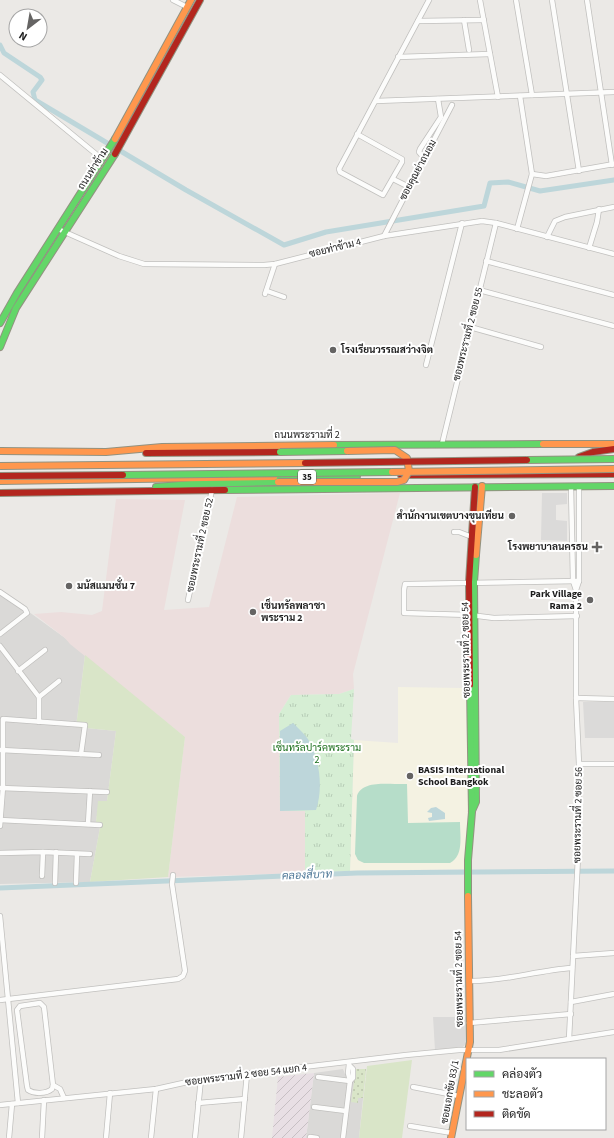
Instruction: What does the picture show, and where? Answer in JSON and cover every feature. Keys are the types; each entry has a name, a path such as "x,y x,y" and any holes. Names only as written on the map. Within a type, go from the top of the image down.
{"main road":[{"name":"ถนนท่าข้าม","path":"0,347 16,308 111,145 191,0"},
{"name":"ถนนท่าข้าม","path":"0,323 61,230 117,151 200,0"},
{"name":"ถนนพระรามที่ 2","path":"0,451 122,451 222,446 614,444"},
{"path":"579,457 593,452 614,449"},
{"path":"122,451 280,452 395,450 400,451 407,458 410,470 404,480 397,482 171,484 136,490"},
{"name":"35","path":"0,465 614,456"},
{"path":"0,465 614,459"},
{"path":"0,476 614,469"},
{"path":"583,474 614,480"},
{"name":"35","path":"0,481 614,474"},
{"name":"35","path":"0,493 482,486 614,486"},
{"name":"ซอยพระรามที่ 2 ซอย 54","path":"472,582 482,486"},
{"name":"ซอยพระรามที่ 2 ซอย 54","path":"468,1050 470,1042 468,860 472,812 476,802 473,728 472,582 472,537 475,487"},
{"name":"ซอยเอกชัย 83/1","path":"466,1058 468,1050"},
{"name":"ซอยเอกชัย 83/1","path":"452,1136 466,1060"}],"street":[{"path":"173,0 187,7"},
{"path":"357,134 402,159 402,162 383,195 339,171 357,134 429,0"},
{"path":"480,0 498,97"},
{"path":"516,0 532,95"},
{"path":"552,0 579,171"},
{"path":"532,174 546,176 613,164 600,93 587,0"},
{"path":"464,20 469,50"},
{"path":"418,21 484,20"},
{"path":"398,57 490,54"},
{"path":"0,75 102,159"},
{"path":"376,101 614,92"},
{"path":"517,229 528,184 532,174 520,96"},
{"path":"424,158 419,152 420,148 441,117 438,99"},
{"name":"ซอยคุณย่าถนอม","path":"384,236 452,105"},
{"path":"393,179 409,187"},
{"path":"547,237 555,221 565,217 614,207"},
{"path":"589,248 598,222 599,209"},
{"name":"ซอยท่าข้าม 4","path":"61,230 119,256 144,264 275,264 384,236 482,221 496,223 614,254"},
{"path":"426,365 462,223"},
{"name":"ซอยพระรามที่ 2 ซอย 55","path":"442,444 496,223"},
{"path":"486,261 614,295"},
{"path":"275,264 266,292 284,297"},
{"path":"479,290 614,326"},
{"path":"470,327 541,347"},
{"name":"ซอยพระรามที่ 2 ซอย 56","path":"569,1039 572,1002 575,891 578,857 579,764 576,698 577,616 576,590 573,581 571,487"},
{"name":"ซอยพระรามที่ 2 ซอย 56","path":"576,590 579,581 579,487"},
{"name":"ซอยพระรามที่ 2 ซอย 52","path":"188,600 212,490"},
{"path":"454,532 459,532 472,537"},
{"path":"577,616 494,618 404,613 404,590 405,584 579,581"},
{"path":"0,592 25,609 27,613 0,634"},
{"path":"0,646 39,696 39,722"},
{"path":"18,671 45,650"},
{"path":"39,696 59,681"},
{"path":"576,698 614,699"},
{"path":"0,826 1,717 39,722 84,725 82,754"},
{"path":"1,750 99,755"},
{"path":"579,764 614,764"},
{"path":"1,787 107,792"},
{"path":"88,824 90,791"},
{"path":"0,820 100,825"},
{"path":"42,876 43,852"},
{"path":"55,883 56,852"},
{"path":"0,853 56,852 90,854"},
{"path":"76,883 77,854"},
{"path":"0,1000 178,979 183,976 185,971 172,884 173,875"},
{"path":"0,916 2,966 8,1000 15,1103 9,1138"},
{"path":"573,956 614,953"},
{"path":"469,981 488,980 552,969 572,968"},
{"path":"572,1002 614,994"},
{"path":"40,1004 44,1007 53,1085 52,1089 47,1092 33,1092 28,1090 17,1013 20,1006 40,1004"},
{"path":"469,1023 571,1014"},
{"name":"ซอยพระรามที่ 2 ซอย 54 แยก 4","path":"0,1105 156,1089 201,1079 468,1050 499,1050 614,1032"},
{"path":"343,1138 350,1081 348,1074 350,1064"},
{"path":"241,1138 247,1074"},
{"path":"318,1077 350,1081"},
{"path":"195,1138 201,1079"},
{"path":"53,1085 60,1089 64,1098"},
{"path":"413,1087 459,1096"},
{"path":"151,1138 156,1089"},
{"path":"106,1138 110,1093"},
{"path":"198,1103 245,1099"},
{"path":"42,1138 44,1100"},
{"path":"314,1107 346,1111"},
{"path":"410,1126 452,1136"},
{"path":"310,1137 317,1138"}],"shaded area":[{"path":"400,493 353,674 354,689 339,694 291,695 279,714 280,731 305,811 305,873 168,877 185,737 34,614 61,612 92,615 102,611 116,499 185,500 164,610 209,607 237,497"},
{"path":"542,493 567,493 567,504 556,505 556,520 567,521 567,541 541,540"},
{"path":"0,591 65,638 85,655 76,727 116,731 107,801 99,801 96,822 101,822 90,882 0,884"},
{"name":"BASIS International School Bangkok","path":"398,687 462,688 466,692 468,808 465,869 350,871 354,740 398,743"},
{"path":"583,702 614,702 614,738 585,738"},
{"path":"433,1017 467,1017 467,1042 463,1047 435,1050"},
{"path":"343,1069 345,1074 350,1073 352,1078 356,1069 366,1069 359,1138 306,1138 314,1073"},
{"path":"314,1073 306,1138 272,1138 278,1077"}],"green space":[{"path":"85,655 185,737 168,877 90,882 101,822 96,822 98,801 107,801 116,731 76,727"},
{"name":"เซ็นทรัลปาร์คพระราม 2","path":"354,689 351,739 354,740 350,871 305,873 305,811 280,811 279,714 291,695 339,694"},
{"path":"407,784 408,823 460,822 461,839 457,856 450,863 364,863 358,860 355,854 357,796 360,791 371,785"},
{"path":"412,1060 402,1138 359,1138 367,1066"},
{"path":"356,1069 366,1069 363,1098 358,1098 358,1103 351,1102"}],"water":[{"path":"293,723 311,744 317,760 320,785 316,810 280,811 280,731"},
{"path":"436,807 445,813 445,819 429,821 428,818 432,817 432,813 427,812 431,808"}],"waterway":[{"path":"0,45 4,53 40,77 42,80 33,92 35,100 186,190 284,245 326,232 484,206 490,183 508,182 540,191 614,180"},
{"name":"คลองสี่บาท","path":"0,888 357,873 614,871"}],"traffic: fast":[{"path":"0,323 17,293 115,139"},
{"path":"0,347 16,308 115,154"},
{"path":"334,445 543,444"},
{"path":"280,452 347,451"},
{"path":"527,460 614,459"},
{"path":"123,475 392,472"},
{"path":"274,477 357,476"},
{"path":"156,487 192,484 278,482"},
{"path":"225,490 614,486"},
{"path":"472,811 476,802 474,582 476,555"},
{"path":"468,896 468,860 472,812 470,685"}],"traffic: slow":[{"path":"115,139 191,0"},
{"path":"543,444 614,444"},
{"path":"0,451 106,452 162,447 334,445"},
{"path":"278,482 397,482 404,480 409,471 407,458 395,450 347,451"},
{"path":"0,466 305,463"},
{"path":"392,472 614,469"},
{"path":"0,481 274,477"},
{"path":"476,555 482,486"},
{"path":"467,1058 470,1042 468,896"},
{"path":"451,1138 466,1062"}],"traffic: jam":[{"path":"115,154 200,0"},
{"path":"579,457 593,452 614,449"},
{"path":"146,453 280,452"},
{"path":"305,463 527,460"},
{"path":"401,475 614,474"},
{"path":"0,476 123,475"},
{"path":"470,685 469,582 475,487"},
{"path":"0,493 225,490"}],"place":[{"name":"โรงเรียนวรรณสว่างจิต","path":"333,350"},
{"name":"สำนักงานเขตบางขุนเทียน","path":"512,516"},
{"name":"โรงพยาบาลนครธน","path":"597,547"},
{"name":"มนัสแมนชั่น 7","path":"69,586"},
{"name":"Park Village Rama 2","path":"590,600"},
{"name":"เซ็นทรัลพลาซา พระราม 2","path":"253,612"},
{"name":"BASIS International School Bangkok","path":"410,776"}]}
